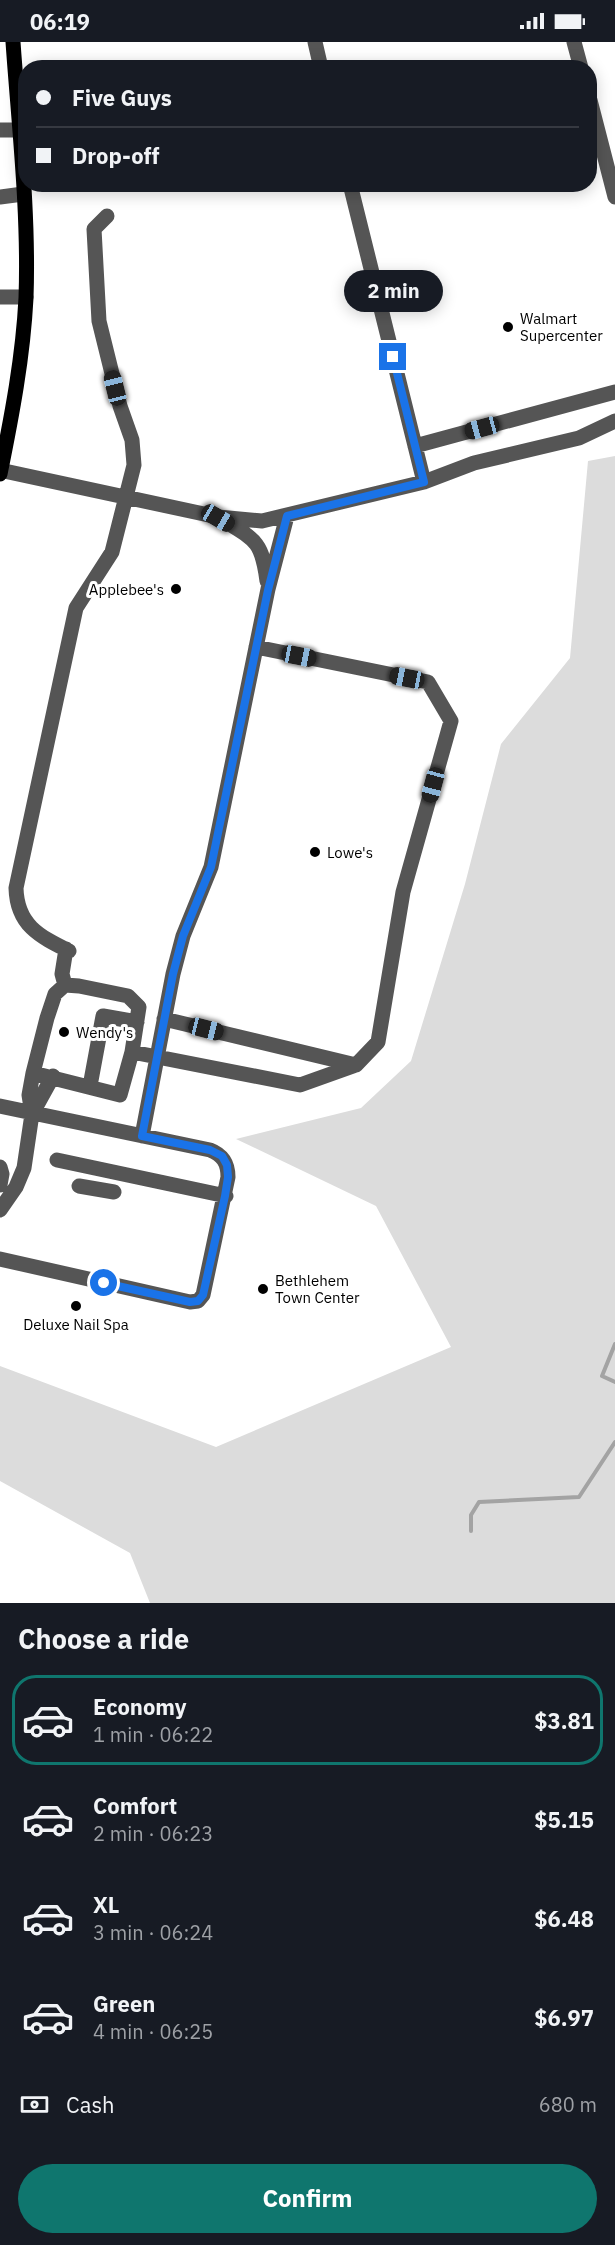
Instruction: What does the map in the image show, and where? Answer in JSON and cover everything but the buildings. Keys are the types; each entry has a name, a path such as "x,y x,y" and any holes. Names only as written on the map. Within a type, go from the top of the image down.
{"main road":[{"path":"13,42 18,115"},
{"path":"0,472 18,378 26,297 23,194"}],"street":[{"path":"315,42 319,60"},
{"path":"574,42 579,60"},
{"path":"597,127 615,197"},
{"path":"0,130 18,130"},
{"path":"352,192 424,482"},
{"path":"0,197 23,194"},
{"path":"65,986 63,974 67,950 39,936 29,926 16,900 16,888 76,608 112,552 134,465 132,440 120,406 99,321 94,229 107,216"},
{"path":"0,297 26,297"},
{"path":"415,446 615,392"},
{"path":"0,472 218,518 252,521 287,516 424,482 474,463 579,438 615,421"},
{"path":"142,1136 164,1019 183,936 211,867 268,590 287,516"},
{"path":"218,518 248,535 258,545 263,556 268,590"},
{"path":"132,1052 300,1085 356,1065 378,1042 404,892 451,721 428,682 256,647"},
{"path":"0,1210 16,1187 24,1168 32,1113 29,1095 33,1073 47,1018 55,994 65,986 79,986 128,996 139,1007 132,1052 120,1095 33,1073"},
{"path":"90,1086 103,1016 137,1022"},
{"path":"164,1019 356,1065"},
{"path":"32,1113 53,1077"},
{"path":"0,1107 216,1152 227,1165 228,1177 203,1295 198,1301 190,1302 0,1260"},
{"path":"57,1160 225,1196"},
{"path":"0,1167 2,1174 0,1185"},
{"path":"79,1186 114,1192"}],"shaded area":[{"path":"615,456 615,1603 150,1603 130,1553 0,1481 0,1366 216,1447 451,1347 376,1206 236,1139 361,1108 411,1061 465,884 501,744 570,658 588,461"}],"waterway":[{"path":"615,1344 602,1376 615,1382"},
{"path":"471,1531 471,1515 479,1502 579,1497 615,1442"}],"place":[{"name":"Walmart Supercenter","path":"508,327"},
{"name":"Applebee's","path":"176,589"},
{"name":"Lowe's","path":"315,852"},
{"name":"Wendy's","path":"64,1032"},
{"name":"Bethlehem Town Center","path":"263,1289"},
{"name":"Deluxe Nail Spa","path":"76,1306"}],"route":[{"path":"104,1283 190,1302 198,1301 203,1295 225,1196 227,1165 222,1156 216,1152 142,1136 173,974 183,936 211,867 268,590 287,516 424,482 393,357"}]}
